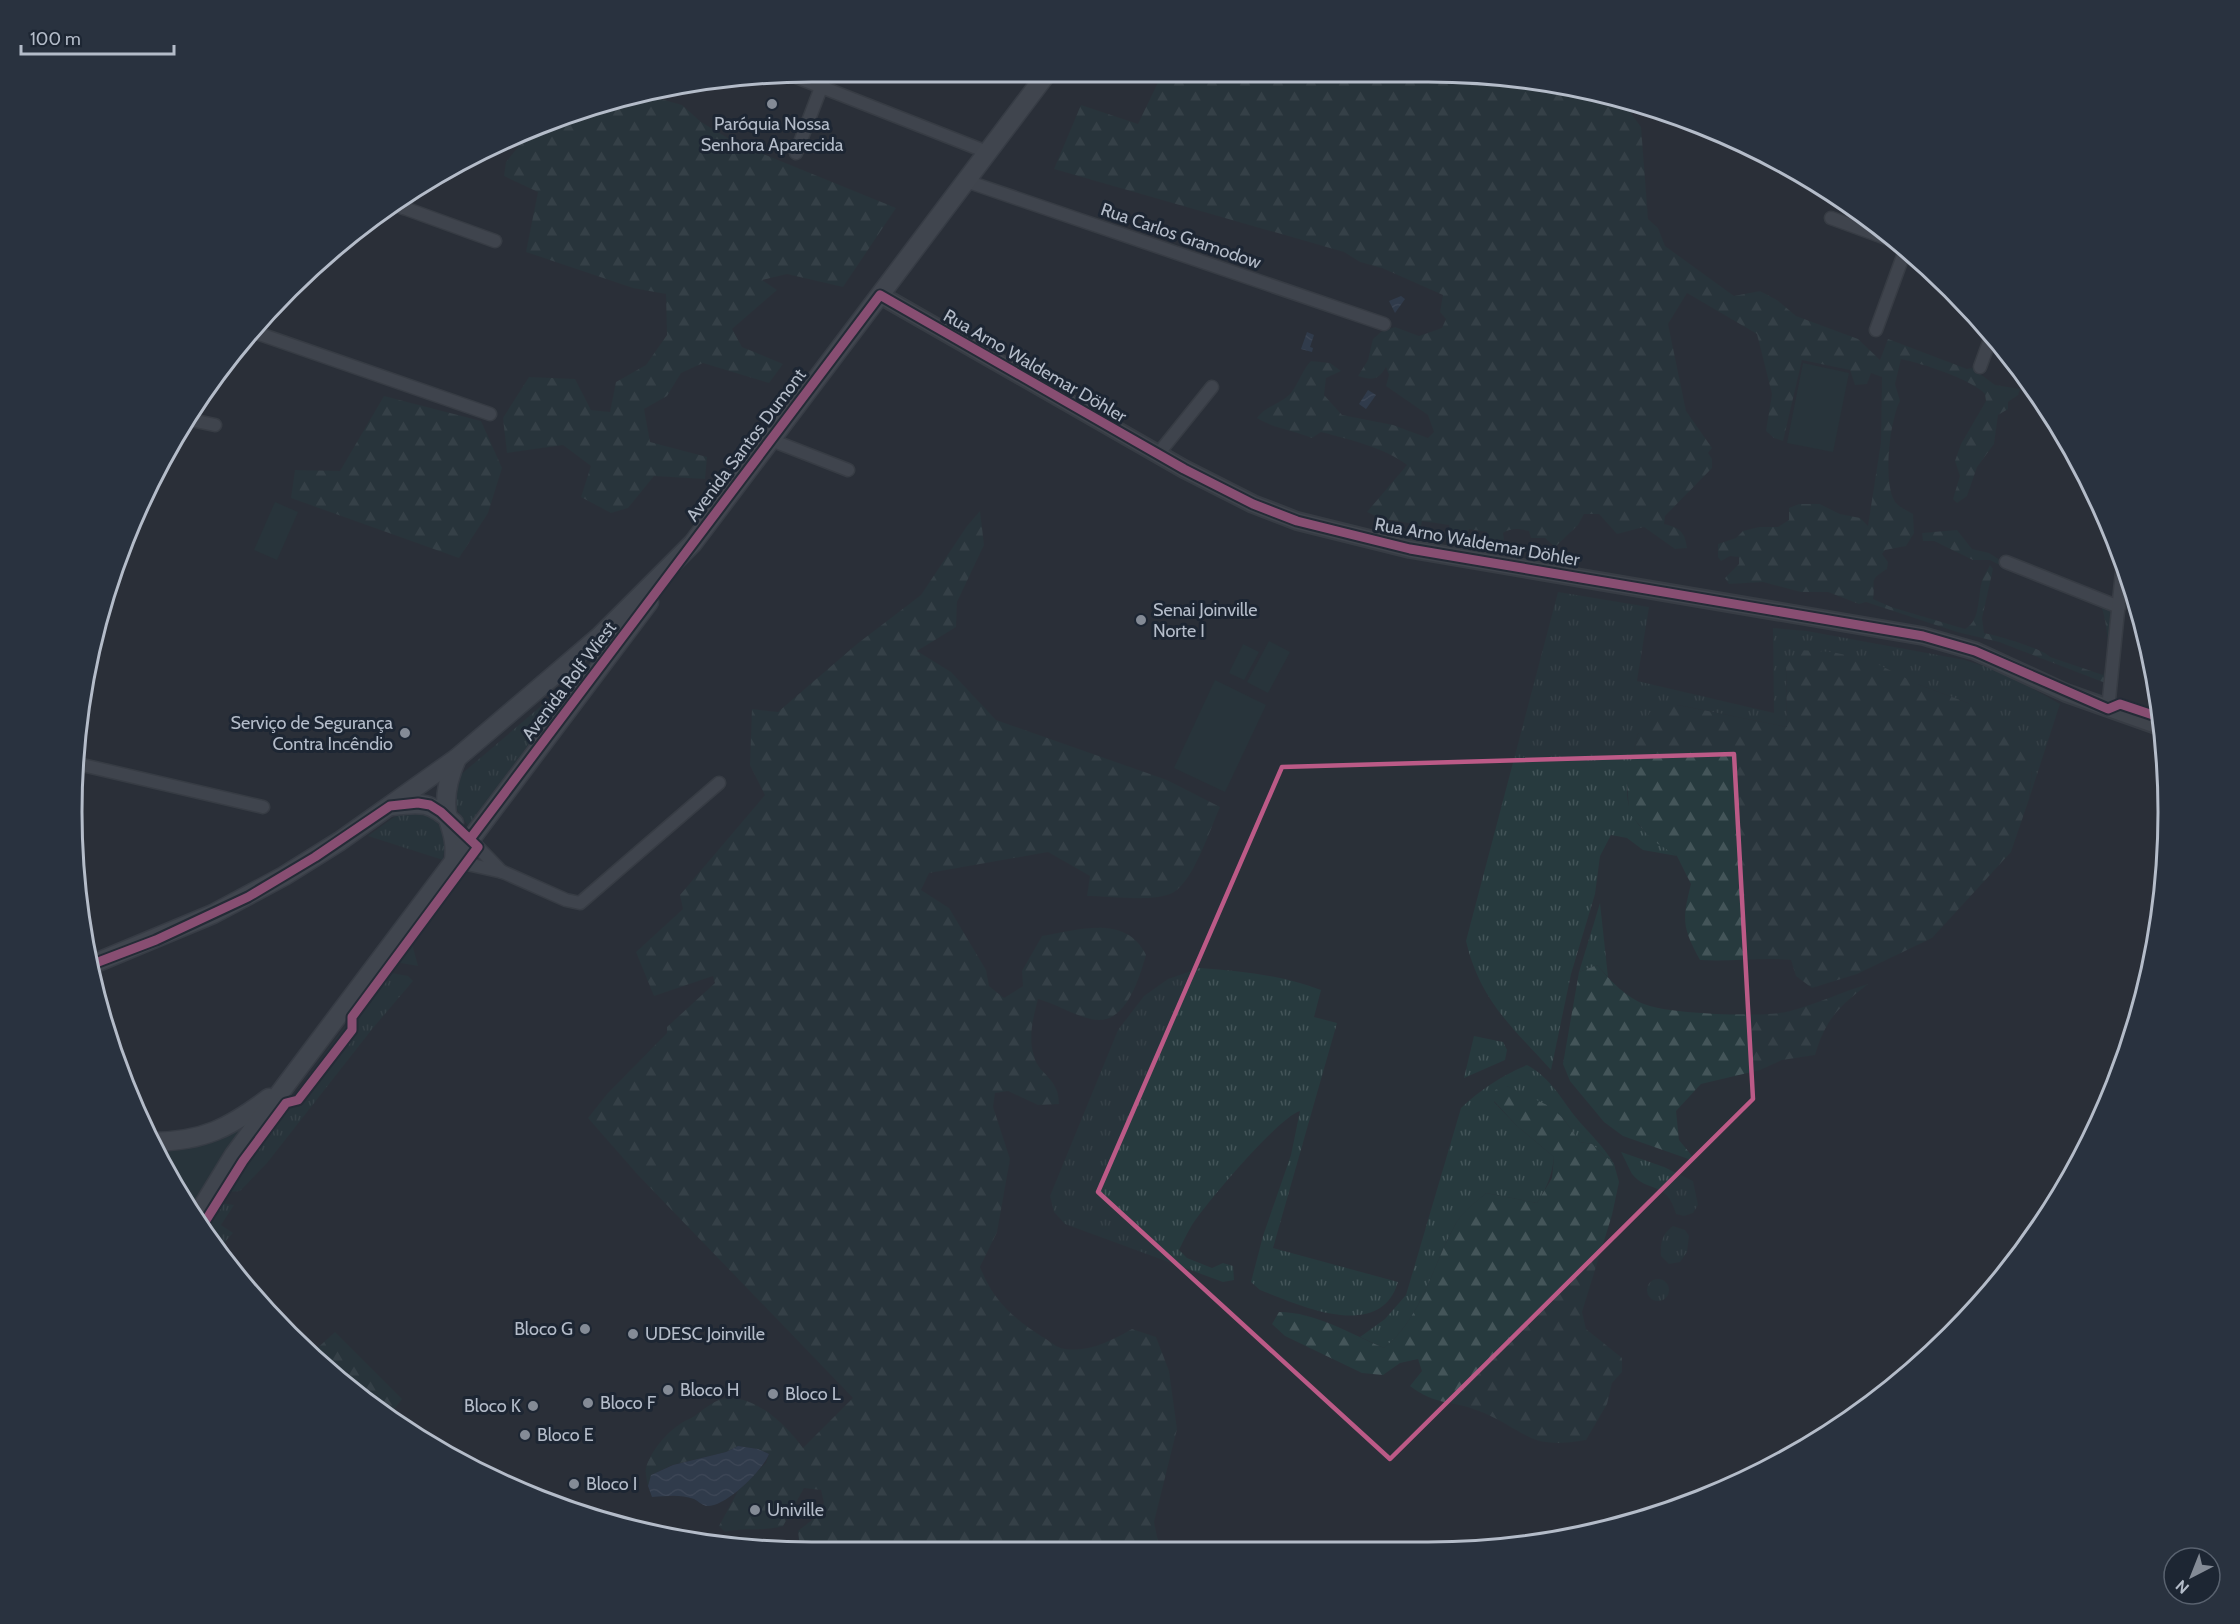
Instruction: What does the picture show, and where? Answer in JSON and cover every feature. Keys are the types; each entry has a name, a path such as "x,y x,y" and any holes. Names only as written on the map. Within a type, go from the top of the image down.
{"main road":[{"name":"Avenida Santos Dumont","path":"98,961 156,940 248,897 305,863 457,758 600,636 693,543 1040,83"},
{"name":"Rua Arno Waldemar Döhler","path":"880,295 1158,454 1252,504 1335,532 1410,549 1923,636 1975,651 2108,709 2152,724"},
{"name":"Avenida Rolf Wiest","path":"201,1210 234,1155 693,543"},
{"path":"454,861 455,837 448,819 447,787 457,758"},
{"path":"390,806 424,804 436,808 470,839"},
{"path":"162,1142 183,1141 215,1133 245,1116 285,1086"}],"street":[{"path":"812,83 987,152"},
{"path":"796,153 823,83"},
{"name":"Rua Carlos Gramodow","path":"966,181 1384,324"},
{"path":"403,208 495,241"},
{"path":"1831,218 1872,233"},
{"path":"1876,330 1902,258"},
{"path":"261,334 490,414"},
{"path":"1980,367 1988,345"},
{"path":"1158,454 1212,387"},
{"path":"196,421 215,425"},
{"path":"771,440 848,470"},
{"path":"2006,562 2119,607"},
{"path":"2108,709 2121,584"},
{"path":"84,765 263,807"},
{"path":"454,861 503,873 566,900 580,903 719,783"},
{"path":"470,839 503,873"}],"highlighted area":[{"path":"1734,754 1753,1099 1390,1459 1098,1192 1282,767"}],"green space":[{"path":"1158,83 1476,84 1570,97 1629,111 1641,127 1648,219 1658,228 1665,246 1734,296 1760,291 1777,300 1796,316 1858,339 1880,360 1888,339 1967,369 1972,368 1995,385 2020,389 2018,395 2008,402 2008,409 1998,415 1994,444 1977,467 1967,496 1957,503 1953,499 1960,476 1955,461 1961,444 1986,401 1985,394 1970,383 1958,378 1901,359 1895,384 1900,401 1891,435 1889,479 1895,502 1913,514 1914,533 1906,546 1885,550 1882,554 1888,562 1887,569 1875,579 1873,599 1891,607 1965,629 1977,613 1981,584 1990,565 1993,569 1982,618 1984,633 2019,643 2050,657 2103,675 2108,651 2106,623 2102,608 2079,596 2020,575 1990,560 1973,560 1934,541 1923,541 1922,533 1957,530 1972,549 1989,553 2003,562 2106,604 2112,612 2108,684 1999,642 1957,632 1866,602 1859,604 1828,592 1801,592 1763,582 1729,584 1725,578 1739,564 1739,557 1730,556 1721,561 1718,557 1718,544 1736,538 1743,531 1759,527 1778,527 1789,520 1789,508 1799,504 1820,504 1840,514 1860,518 1868,526 1881,442 1882,377 1871,373 1867,384 1855,385 1850,370 1802,360 1783,441 1774,438 1766,431 1772,394 1757,334 1687,293 1668,324 1686,411 1712,448 1708,453 1712,459 1712,468 1665,516 1664,524 1681,532 1687,548 1675,549 1644,527 1617,534 1599,514 1584,514 1578,525 1555,547 1545,538 1531,538 1529,531 1513,529 1503,533 1504,540 1488,539 1487,532 1469,529 1467,535 1450,532 1449,525 1422,521 1421,526 1380,518 1367,512 1407,465 1377,449 1354,441 1321,432 1312,438 1257,418 1291,393 1311,361 1330,363 1341,371 1326,378 1324,395 1342,415 1393,425 1428,438 1434,432 1428,415 1386,386 1389,375 1386,367 1375,378 1368,379 1358,376 1368,360 1373,339 1382,331 1395,327 1419,336 1442,328 1446,319 1440,312 1443,295 1382,268 1360,262 1344,252 1054,169 1081,105 1138,124"},
{"path":"661,99 682,105 701,122 736,143 896,208 843,287 787,274 762,280 777,290 732,329 742,347 783,364 769,383 703,363 681,373 667,396 644,409 650,442 707,457 705,479 654,476 628,508 611,513 581,497 591,466 563,445 507,453 503,418 529,377 575,379 591,410 610,412 616,382 646,365 667,335 666,294 633,288 526,252 538,192 504,176 506,162 521,143 533,138 623,107"},
{"path":"1803,363 1849,373 1833,452 1787,443"},
{"path":"384,396 481,421 502,468 488,513 459,558 291,498 295,470 340,471"},
{"path":"275,502 298,512 277,560 254,550"},
{"path":"980,511 984,545 957,602 956,627 917,651 951,672 996,720 1167,780 1220,807 1195,866 1181,886 1166,895 1144,898 1087,896 1090,876 1048,852 929,873 921,890 949,908 986,970 989,986 1004,998 1023,986 1022,971 1042,936 1086,929 1114,929 1127,934 1137,942 1146,955 1129,999 1113,1016 1103,1020 1091,1019 1038,999 1032,1028 1032,1049 1040,1068 1056,1088 1059,1104 1038,1105 1008,1091 995,1093 993,1107 1010,1159 997,1232 980,1267 991,1289 1005,1307 1021,1322 1058,1347 1089,1348 1132,1329 1156,1337 1169,1371 1177,1429 1154,1522 1158,1541 799,1541 798,1531 812,1520 824,1503 821,1490 804,1488 783,1526 725,1532 719,1526 738,1491 766,1463 769,1454 758,1449 738,1446 726,1452 672,1465 651,1475 648,1486 646,1468 648,1462 655,1449 670,1432 719,1400 739,1399 750,1402 771,1414 803,1448 853,1398 638,1175 588,1118 607,1094 667,1033 667,1027 715,983 713,976 654,996 636,952 683,909 680,895 765,795 750,765 752,709 778,712 857,644 921,595 967,526"},
{"path":"1558,592 1649,607 1637,681 1774,713 1773,628 1807,631 1965,660 2005,673 2060,704 2029,799 2032,770 1968,703 1920,685 1786,663 1787,727 1678,705 1638,734 1627,791 1629,805 1643,830 1677,856 1643,850 1627,838 1611,835 1600,856 1595,894 1571,974 1551,1070 1510,1025 1488,996 1472,962 1466,941"},
{"path":"1269,641 1290,652 1268,693 1247,682"},
{"path":"1243,644 1259,652 1244,680 1229,673"},
{"path":"1799,650 1832,652 1869,660 1920,685 1968,703 2005,724 2028,747 2032,770 2029,799 2011,852 1932,938 1857,974 1812,988 1796,976 1791,960 1700,960 1685,923 1691,884 1677,856 1652,840 1629,813 1627,778 1638,734 1650,712 1678,705 1787,727 1786,663"},
{"path":"594,661 472,830 456,806 455,794 458,777"},
{"path":"1215,680 1266,705 1225,792 1174,768"},
{"path":"415,811 433,817 446,834 443,860 368,836 394,817"},
{"path":"1600,903 1608,977 1597,965 1579,972"},
{"path":"411,940 418,966 395,962"},
{"path":"1597,965 1619,988 1640,1002 1659,1008 1696,1013 1740,1015 1790,1011 1868,984 1829,1022 1815,1055 1782,1060 1760,1070 1701,1084 1676,1111 1679,1140 1697,1162 1623,1136 1604,1122 1570,1081 1563,1064 1579,972"},
{"path":"1200,968 1261,975 1321,990 1314,1017 1337,1023 1273,1248 1398,1282 1389,1300 1374,1311 1357,1315 1316,1310 1260,1290 1251,1282 1263,1236 1291,1155 1300,1111 1276,1128 1227,1181 1192,1225 1179,1250 1187,1258 1212,1268 1223,1263 1233,1266 1234,1280 1223,1282 1065,1224 1054,1212 1050,1196 1118,1030 1144,996 1168,979"},
{"path":"386,972 408,976 413,981 267,1163 240,1191 228,1192 237,1171"},
{"path":"1474,1036 1503,1042 1507,1050 1505,1060 1464,1078"},
{"path":"1527,1065 1543,1076 1614,1164 1592,1144 1580,1142 1563,1118 1507,1086 1494,1102 1517,1126 1554,1157 1550,1176 1541,1197 1537,1203 1486,1193 1456,1223 1426,1290 1408,1322 1397,1336 1384,1348 1360,1337 1385,1319 1406,1295 1461,1108 1492,1084"},
{"path":"1507,1086 1549,1106 1563,1118 1580,1142 1592,1144 1614,1164 1619,1182 1612,1215 1582,1312 1586,1329 1622,1358 1622,1372 1612,1383 1607,1404 1586,1440 1566,1443 1539,1441 1479,1411 1428,1397 1410,1386 1422,1371 1418,1359 1400,1363 1383,1375 1362,1373 1285,1336 1272,1324 1279,1312 1306,1316 1333,1325 1384,1348 1408,1322 1426,1290 1456,1223 1466,1211 1486,1193 1537,1203 1552,1178 1554,1157 1517,1126 1494,1101 1495,1090"},
{"path":"243,1125 196,1202 164,1146"},
{"path":"1621,1152 1664,1167 1693,1181 1698,1205 1693,1213 1684,1216 1676,1214 1672,1203 1662,1191 1644,1184 1632,1174"},
{"path":"220,1203 234,1205 221,1225 233,1233 224,1243 210,1224"},
{"path":"1673,1226 1685,1230 1689,1236 1687,1252 1680,1262 1669,1264 1661,1256 1661,1247 1662,1239"},
{"path":"1658,1279 1666,1282 1669,1290 1666,1298 1658,1301 1650,1298 1647,1290 1650,1282"},
{"path":"335,1332 402,1399 394,1410 368,1391 318,1348"}],"water":[{"path":"1401,296 1405,299 1395,313 1389,301"},
{"path":"1307,332 1314,335 1310,347 1313,348 1312,352 1301,349"},
{"path":"1368,390 1376,395 1366,409 1359,404"},
{"path":"738,1446 758,1449 769,1454 751,1478 723,1501 706,1506 684,1496 652,1497 648,1486 651,1475 673,1465 726,1452"}],"cycle path":[{"path":"470,839 880,295 1184,469 1253,504 1297,521 1410,549 1923,636 1975,651 2108,709 2120,704 2151,714"},
{"path":"99,962 156,940 248,897 315,857 390,806 418,803 430,805 441,812 478,847 352,1017 352,1030 298,1100 286,1103 243,1161 207,1219"}],"place":[{"name":"Paróquia Nossa Senhora Aparecida","path":"772,104"},
{"name":"Senai Joinville Norte I","path":"1141,620"},
{"name":"Serviço de Segurança Contra Incêndio","path":"405,733"},
{"name":"Bloco G","path":"585,1329"},
{"name":"UDESC Joinville","path":"633,1334"},
{"name":"Bloco H","path":"668,1390"},
{"name":"Bloco L","path":"773,1394"},
{"name":"Bloco F","path":"588,1403"},
{"name":"Bloco K","path":"533,1406"},
{"name":"Bloco E","path":"525,1435"},
{"name":"Bloco I","path":"574,1484"},
{"name":"Univille","path":"755,1510"}]}
